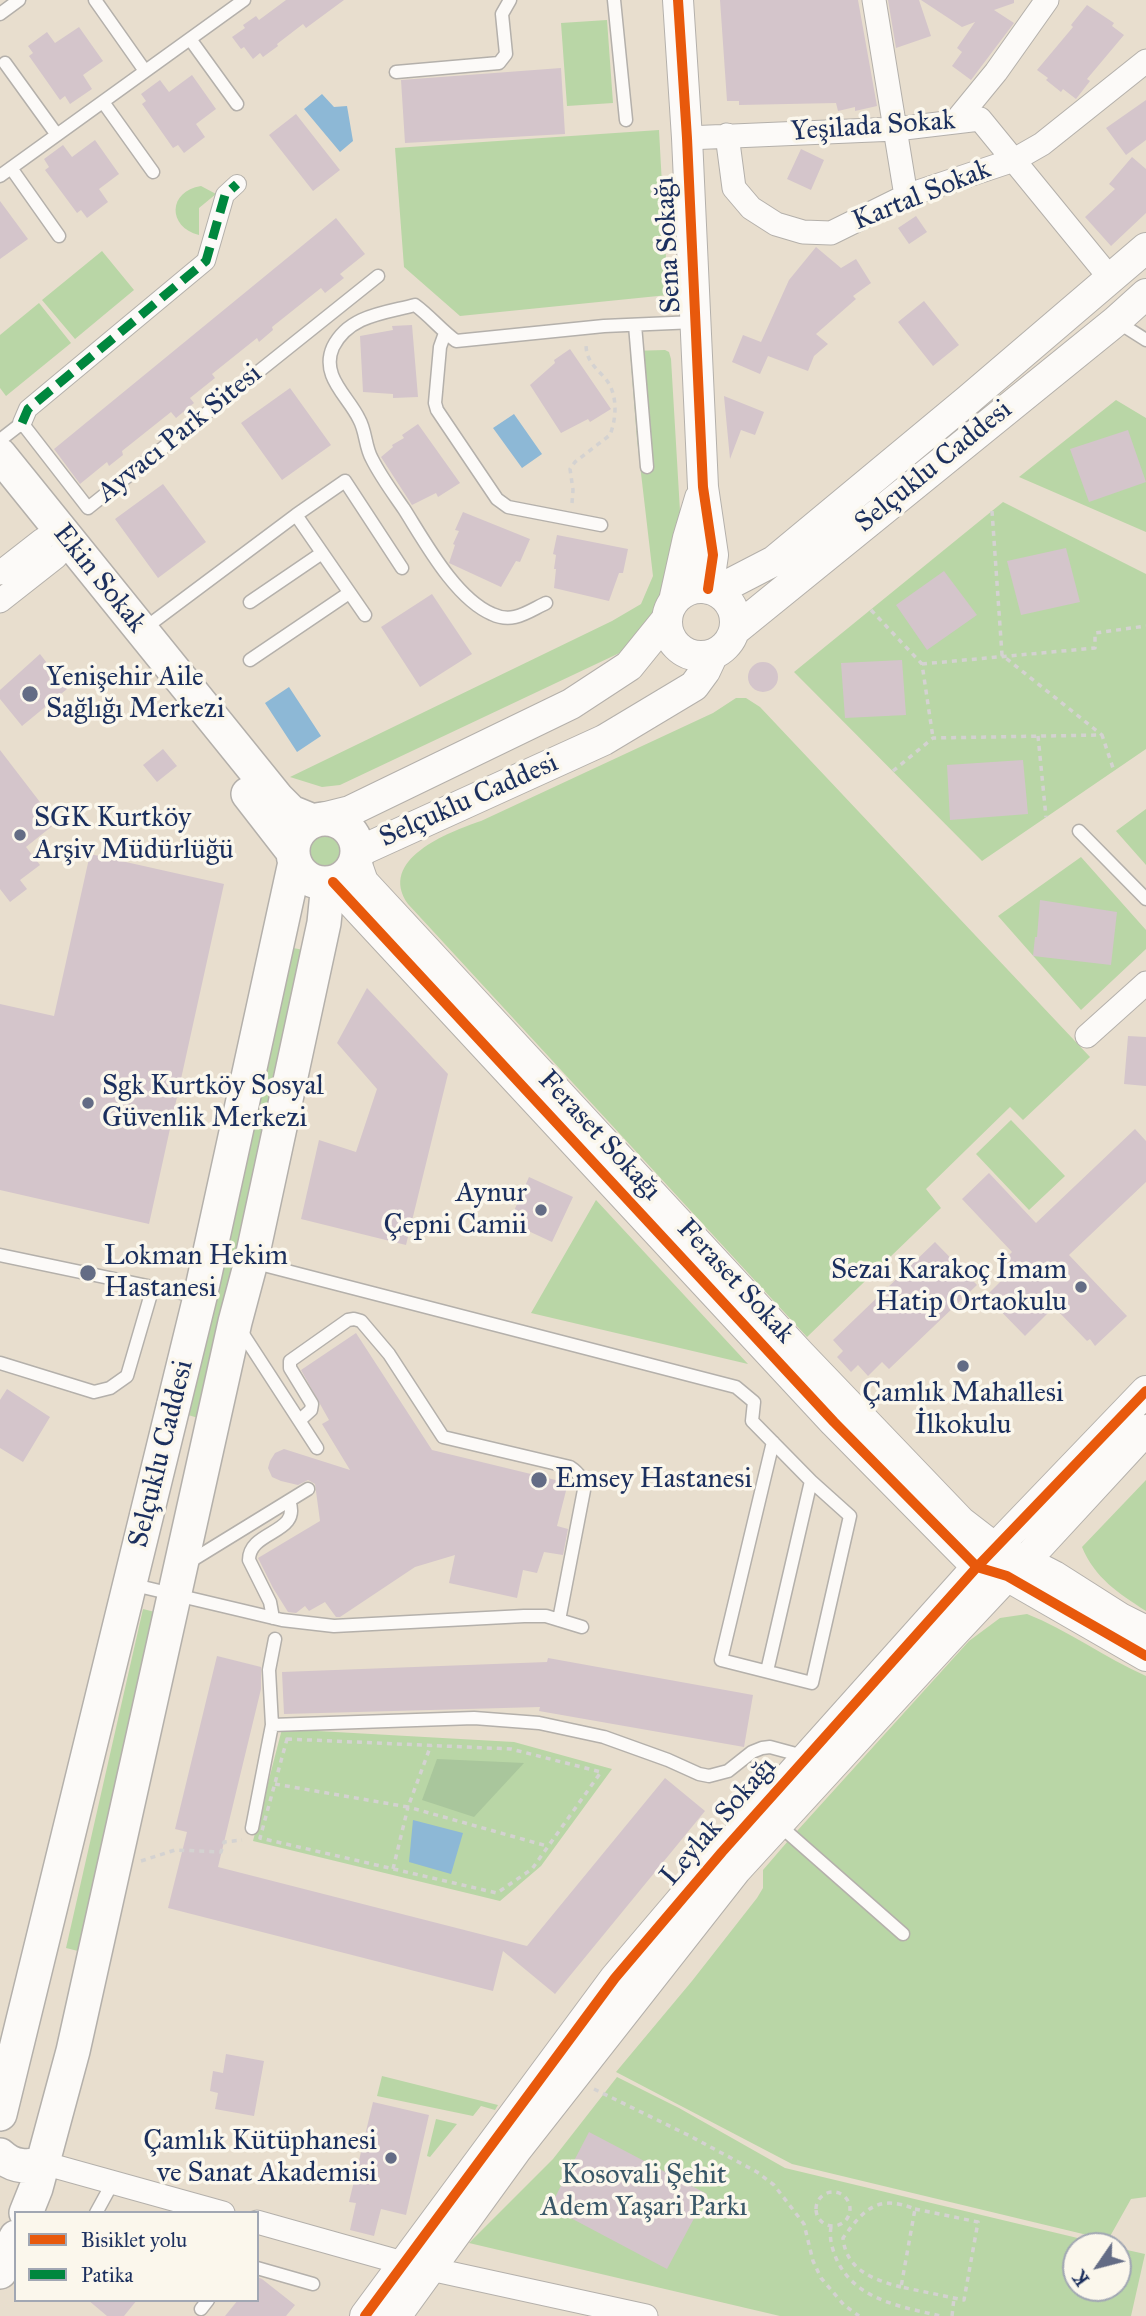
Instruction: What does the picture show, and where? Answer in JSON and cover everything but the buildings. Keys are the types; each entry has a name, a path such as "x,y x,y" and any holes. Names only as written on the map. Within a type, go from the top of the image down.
{"main road":[{"name":"Ekin Sokak","path":"0,455 54,544 230,770 294,857"},
{"name":"Ekin Sokak","path":"0,487 141,631 291,813 318,820"},
{"path":"318,820 343,824 351,831 356,841 344,870 314,881 306,877 294,857 298,833 318,820"},
{"name":"Selçuklu Caddesi","path":"0,2114 9,2049 131,1584 200,1297 294,857"},
{"name":"Selçuklu Caddesi","path":"27,2211 43,2163 69,2064 235,1322 251,1262 324,923 344,870"},
{"path":"9,2049 33,2038 48,2038 62,2047 69,2064"},
{"path":"0,2155 17,2166 43,2163"},
{"path":"0,2272 14,2241"}],"street":[{"name":"Sena Sokağı","path":"678,0 703,487"},
{"path":"874,0 906,196"},
{"path":"955,122 996,72 1047,0"},
{"name":"Kartal Sokak","path":"727,135 734,188 751,208 776,224 803,232 831,233 906,196 1014,160 1042,144 1146,61"},
{"name":"Yeşilada Sokak","path":"687,138 896,129 979,119 1110,278"},
{"path":"22,423 28,409 206,261 225,195 237,184"},
{"name":"Selçuklu Caddesi","path":"712,590 774,562 1146,248"},
{"path":"1110,278 1132,307"},
{"name":"Selçuklu Caddesi","path":"735,630 1132,307"},
{"path":"703,487 713,555 712,590"},
{"path":"671,610 692,589 712,590 722,594 733,609 735,630 731,640 723,649 713,654 691,655 673,642 668,632 671,610 688,537 703,487"},
{"path":"0,573 54,544"},
{"path":"0,601 54,544"},
{"name":"Selçuklu Caddesi","path":"318,820 350,811 571,704 629,666 671,610"},
{"name":"Selçuklu Caddesi","path":"344,870 604,740 694,686 713,654"},
{"name":"Feraset Sokak","path":"344,870 834,1422 1001,1563 1146,1656"},
{"path":"1087,1036 1146,983"},
{"name":"Leylak Sokağı","path":"365,2316 416,2266 572,2078 736,1870 1146,1391"},
{"name":"Leylak Sokağı","path":"396,2316 416,2266 615,1978 807,1757 1001,1563 1146,1430"},
{"path":"1001,1563 1054,1576 1120,1618 1146,1631"},
{"path":"43,2163 216,2211"},
{"path":"259,2223 416,2266 646,2316"}],"lane":[{"path":"0,14 19,0"},
{"path":"95,0 145,71"},
{"path":"0,176 244,0"},
{"path":"396,72 499,63 506,54 502,14 510,0"},
{"path":"614,0 626,120"},
{"path":"190,39 237,104"},
{"path":"5,63 57,135"},
{"path":"103,102 153,172"},
{"path":"11,168 59,236"},
{"name":"Ayvacı Park Sitesi","path":"22,423 88,508 378,276"},
{"path":"546,603 513,619 493,615 460,590 370,457 359,419 338,389 331,370 332,349 340,336 359,320 415,305 456,341 585,328 695,321"},
{"path":"1132,307 1146,340"},
{"path":"635,325 647,467"},
{"path":"445,334 440,347 435,403 439,416 502,503 508,507 601,525"},
{"path":"0,440 22,423"},
{"path":"141,631 296,514 345,481 402,568"},
{"path":"296,514 365,615"},
{"path":"250,603 322,553"},
{"path":"250,660 349,593"},
{"path":"1079,831 1146,899"},
{"path":"0,1255 200,1297"},
{"path":"251,1262 736,1387 754,1402 752,1422 850,1517 812,1684 721,1660 772,1442"},
{"path":"0,1363 94,1392 110,1388 127,1376 153,1287"},
{"path":"300,1420 311,1410 312,1404 290,1368 290,1360 348,1320 354,1319 361,1321 389,1354 443,1437 570,1467 577,1472 584,1490 559,1620"},
{"path":"235,1322 317,1448"},
{"path":"766,1671 811,1481"},
{"path":"177,1582 308,1489"},
{"path":"273,1618 270,1602 249,1556 256,1541 289,1522 292,1515 289,1501"},
{"path":"131,1584 177,1582 273,1618 304,1624 334,1626 546,1616 582,1627"},
{"path":"256,1833 272,1725 270,1670 275,1639"},
{"path":"272,1725 474,1718 539,1723 615,1740 709,1776 728,1771 743,1758 762,1748 771,1747 807,1757"},
{"path":"778,1823 903,1934"},
{"path":"97,2211 113,2182"},
{"path":"259,2269 313,2284"}],"path":[{"path":"570,519 573,490 570,469 610,435 615,409 608,383 587,358 585,328"},
{"path":"992,511 1002,655 1102,735 1114,771"},
{"path":"871,610 922,664 933,738"},
{"path":"922,664 1095,648 1095,633 1146,626"},
{"path":"893,771 933,738 1102,735"},
{"path":"1038,736 1046,817"},
{"path":"175,1850 221,1852 224,1842 256,1833 497,1893 532,1869 601,1772 511,1749 287,1739 275,1784 256,1833"},
{"path":"393,1869 408,1807 431,1745"},
{"path":"275,1784 408,1807 547,1847"},
{"path":"572,2078 690,2136 757,2172 774,2185 804,2224 813,2261 821,2278 844,2305 859,2316"},
{"path":"832,2192 843,2195 850,2210 842,2225 831,2227 817,2217 816,2206 822,2196 832,2192"},
{"path":"885,2203 898,2203 978,2222 964,2300 901,2287 879,2282 859,2270 844,2251 843,2238 859,2216 885,2203"},
{"path":"901,2287 915,2209"},
{"path":"831,2227 832,2248 844,2274 855,2284 890,2304 941,2316"},
{"path":"952,2316 954,2298"}],"green space":[{"path":"607,20 613,103 567,106 561,23"},
{"path":"659,130 668,295 460,316 404,267 395,148"},
{"path":"201,186 216,194 199,208 199,235 181,225 176,209 182,195"},
{"path":"102,251 134,290 75,339 42,300"},
{"path":"39,303 71,343 6,396 0,388 0,335"},
{"path":"630,351 669,352 671,359 683,562 647,640 340,785 322,787 290,777 612,621 641,604 653,576"},
{"path":"1116,400 1146,418 1146,532 1019,477"},
{"path":"1003,502 1146,574 1146,749 982,861 794,672"},
{"path":"736,698 746,698 760,707 1090,1057 1023,1120 1010,1107 926,1189 941,1208 807,1337 408,904 401,888 402,874 409,861 435,840 713,713"},
{"path":"1146,809 1146,865 1116,831"},
{"path":"326,833 339,838 344,851 339,864 326,869 313,864 308,851 313,838"},
{"path":"1081,857 1146,930 1146,949 1081,1010 998,916"},
{"path":"293,948 309,951 202,1419 188,1415"},
{"path":"1011,1120 1065,1176 1029,1210 976,1154"},
{"path":"596,1200 748,1364 531,1313"},
{"path":"1146,1480 1146,1611 1101,1576 1082,1547"},
{"path":"143,1609 159,1613 82,1952 66,1948"},
{"path":"1027,1614 1146,1676 1146,2197 1131,2199 1112,2232 1075,2232 792,2164 616,2072 757,1898 763,1888 763,1870 969,1641 1000,1618"},
{"path":"282,1729 514,1742 612,1769 541,1866 500,1901 253,1841"},
{"path":"437,1759 524,1763 474,1817 422,1800"},
{"path":"382,2076 498,2105 495,2110 481,2106 473,2116 377,2096"},
{"name":"Kosovali Şehit Adem Yaşari Parkı","path":"617,2077 679,2108 785,2168 1062,2234 1062,2302 1132,2302 1132,2251 1145,2254 1131,2316 780,2316 469,2243 553,2159"},
{"path":"436,2119 457,2124 430,2157 427,2156"}],"water":[{"path":"322,94 334,107 347,106 353,141 340,152 304,109"},
{"path":"514,414 542,454 522,468 493,428"},
{"path":"289,687 321,736 297,752 265,703"},
{"path":"413,1820 463,1833 451,1874 409,1862"}],"marked path":[{"path":"22,423 28,409 206,261 225,195 237,184"}],"cycle path":[{"path":"678,0 703,487 713,555 708,589"},
{"name":"Feraset Sokağı","path":"333,882 834,1422 977,1567 1007,1576 1146,1656"},
{"path":"365,2316 615,1978 722,1852 977,1567 1146,1391"}],"place":[{"name":"Yenişehir Aile Sağlığı Merkezi","path":"30,694"},
{"name":"SGK Kurtköy Arşiv Müdürlüğü","path":"20,835"},
{"name":"Sgk Kurtköy Sosyal Güvenlik Merkezi","path":"88,1103"},
{"name":"Aynur Çepni Camii","path":"541,1210"},
{"name":"Lokman Hekim Hastanesi","path":"88,1273"},
{"name":"Sezai Karakoç İmam Hatip Ortaokulu","path":"1081,1287"},
{"name":"Çamlık Mahallesi İlkokulu","path":"963,1366"},
{"name":"Emsey Hastanesi","path":"539,1480"},
{"name":"Çamlık Kütüphanesi ve Sanat Akademisi","path":"391,2158"}]}
